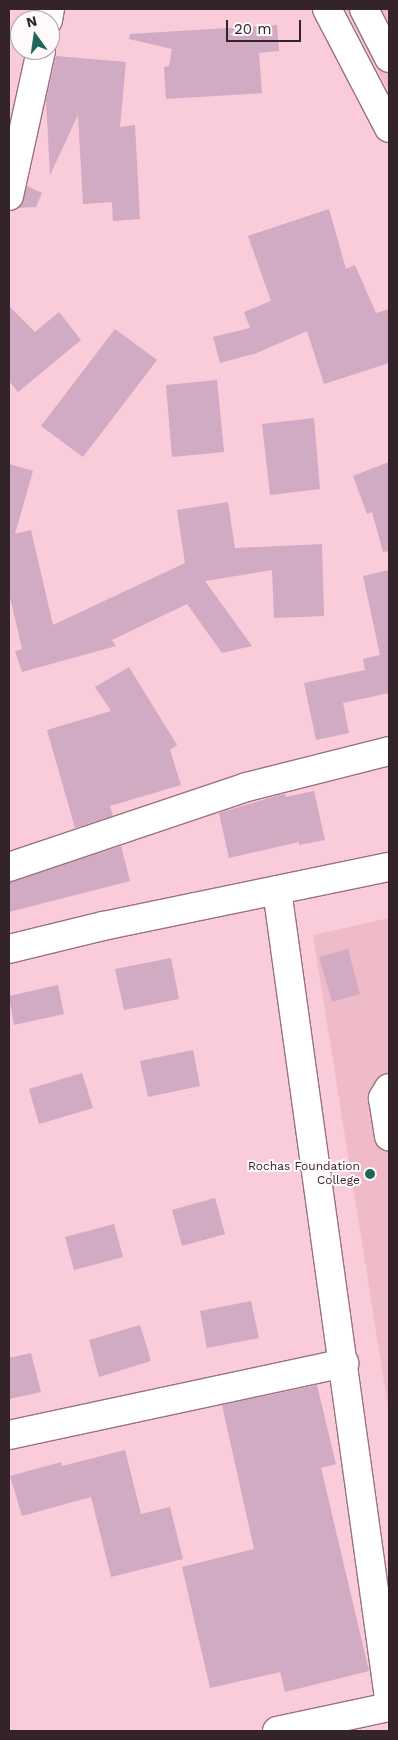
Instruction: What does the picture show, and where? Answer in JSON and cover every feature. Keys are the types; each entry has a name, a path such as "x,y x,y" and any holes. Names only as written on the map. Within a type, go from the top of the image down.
{"street":[{"path":"327,9 389,128"},
{"path":"364,9 389,58"},
{"path":"9,196 39,60"},
{"path":"9,867 247,787 389,751"},
{"path":"9,950 389,867"},
{"path":"277,890 389,1698"},
{"path":"389,1088 383,1098 389,1137"},
{"path":"9,1435 344,1363"},
{"path":"277,1731 389,1707"}],"shaded area":[{"path":"346,9 389,9 389,92"},
{"name":"Rochas Foundation College","path":"389,918 389,1413 313,935"}],"building":[{"path":"277,25 279,51 259,53 262,93 166,99 164,67 169,66 172,49 129,39 130,34"},
{"path":"60,56 126,62 120,127 135,125 140,219 113,221 112,202 83,204 78,115 50,175 46,100 55,60 60,60"},
{"path":"27,186 42,193 36,207 18,208"},
{"path":"329,209 346,269 355,265 376,313 389,309 389,363 324,384 307,331 257,353 220,363 213,337 250,328 244,312 271,301 248,236"},
{"path":"9,306 35,332 59,312 81,340 18,392 9,381"},
{"path":"115,329 157,360 83,457 41,426"},
{"path":"217,380 224,452 172,457 166,385"},
{"path":"314,418 320,489 270,495 262,424"},
{"path":"389,462 389,551 383,552 372,512 367,514 353,476"},
{"path":"9,464 33,471 15,534 31,530 53,625 185,563 177,510 228,502 235,548 322,544 324,616 274,618 272,570 205,581 252,646 222,653 187,604 112,640 116,646 22,672 15,651 22,649 9,593 9,535 11,534 9,534"},
{"path":"389,570 389,693 343,703 349,733 316,740 304,683 365,670 363,659 380,655 363,576"},
{"path":"129,667 177,745 170,750 181,785 110,806 113,816 75,828 47,730 111,711 95,687"},
{"path":"314,791 325,840 299,845 299,842 229,858 219,813 276,796 285,794 286,797"},
{"path":"121,846 130,881 9,912 9,882"},
{"path":"348,949 360,994 332,1002 319,957"},
{"path":"171,958 179,999 124,1010 115,969"},
{"path":"58,985 64,1014 14,1025 9,996"},
{"path":"193,1050 200,1086 148,1097 140,1061"},
{"path":"82,1073 93,1108 39,1124 29,1089"},
{"path":"215,1198 225,1234 182,1246 172,1210"},
{"path":"114,1224 123,1257 74,1270 65,1237"},
{"path":"251,1301 259,1338 207,1348 200,1311"},
{"path":"140,1325 151,1361 99,1377 89,1340"},
{"path":"31,1353 41,1392 9,1399 9,1358"},
{"path":"317,1385 336,1464 321,1468 369,1671 285,1692 280,1672 210,1688 182,1567 254,1549 222,1405"},
{"path":"125,1450 141,1514 170,1507 183,1559 111,1577 91,1497 22,1516 10,1476 61,1462 62,1466"}],"place":[{"name":"Rochas Foundation College","path":"370,1174"}]}
